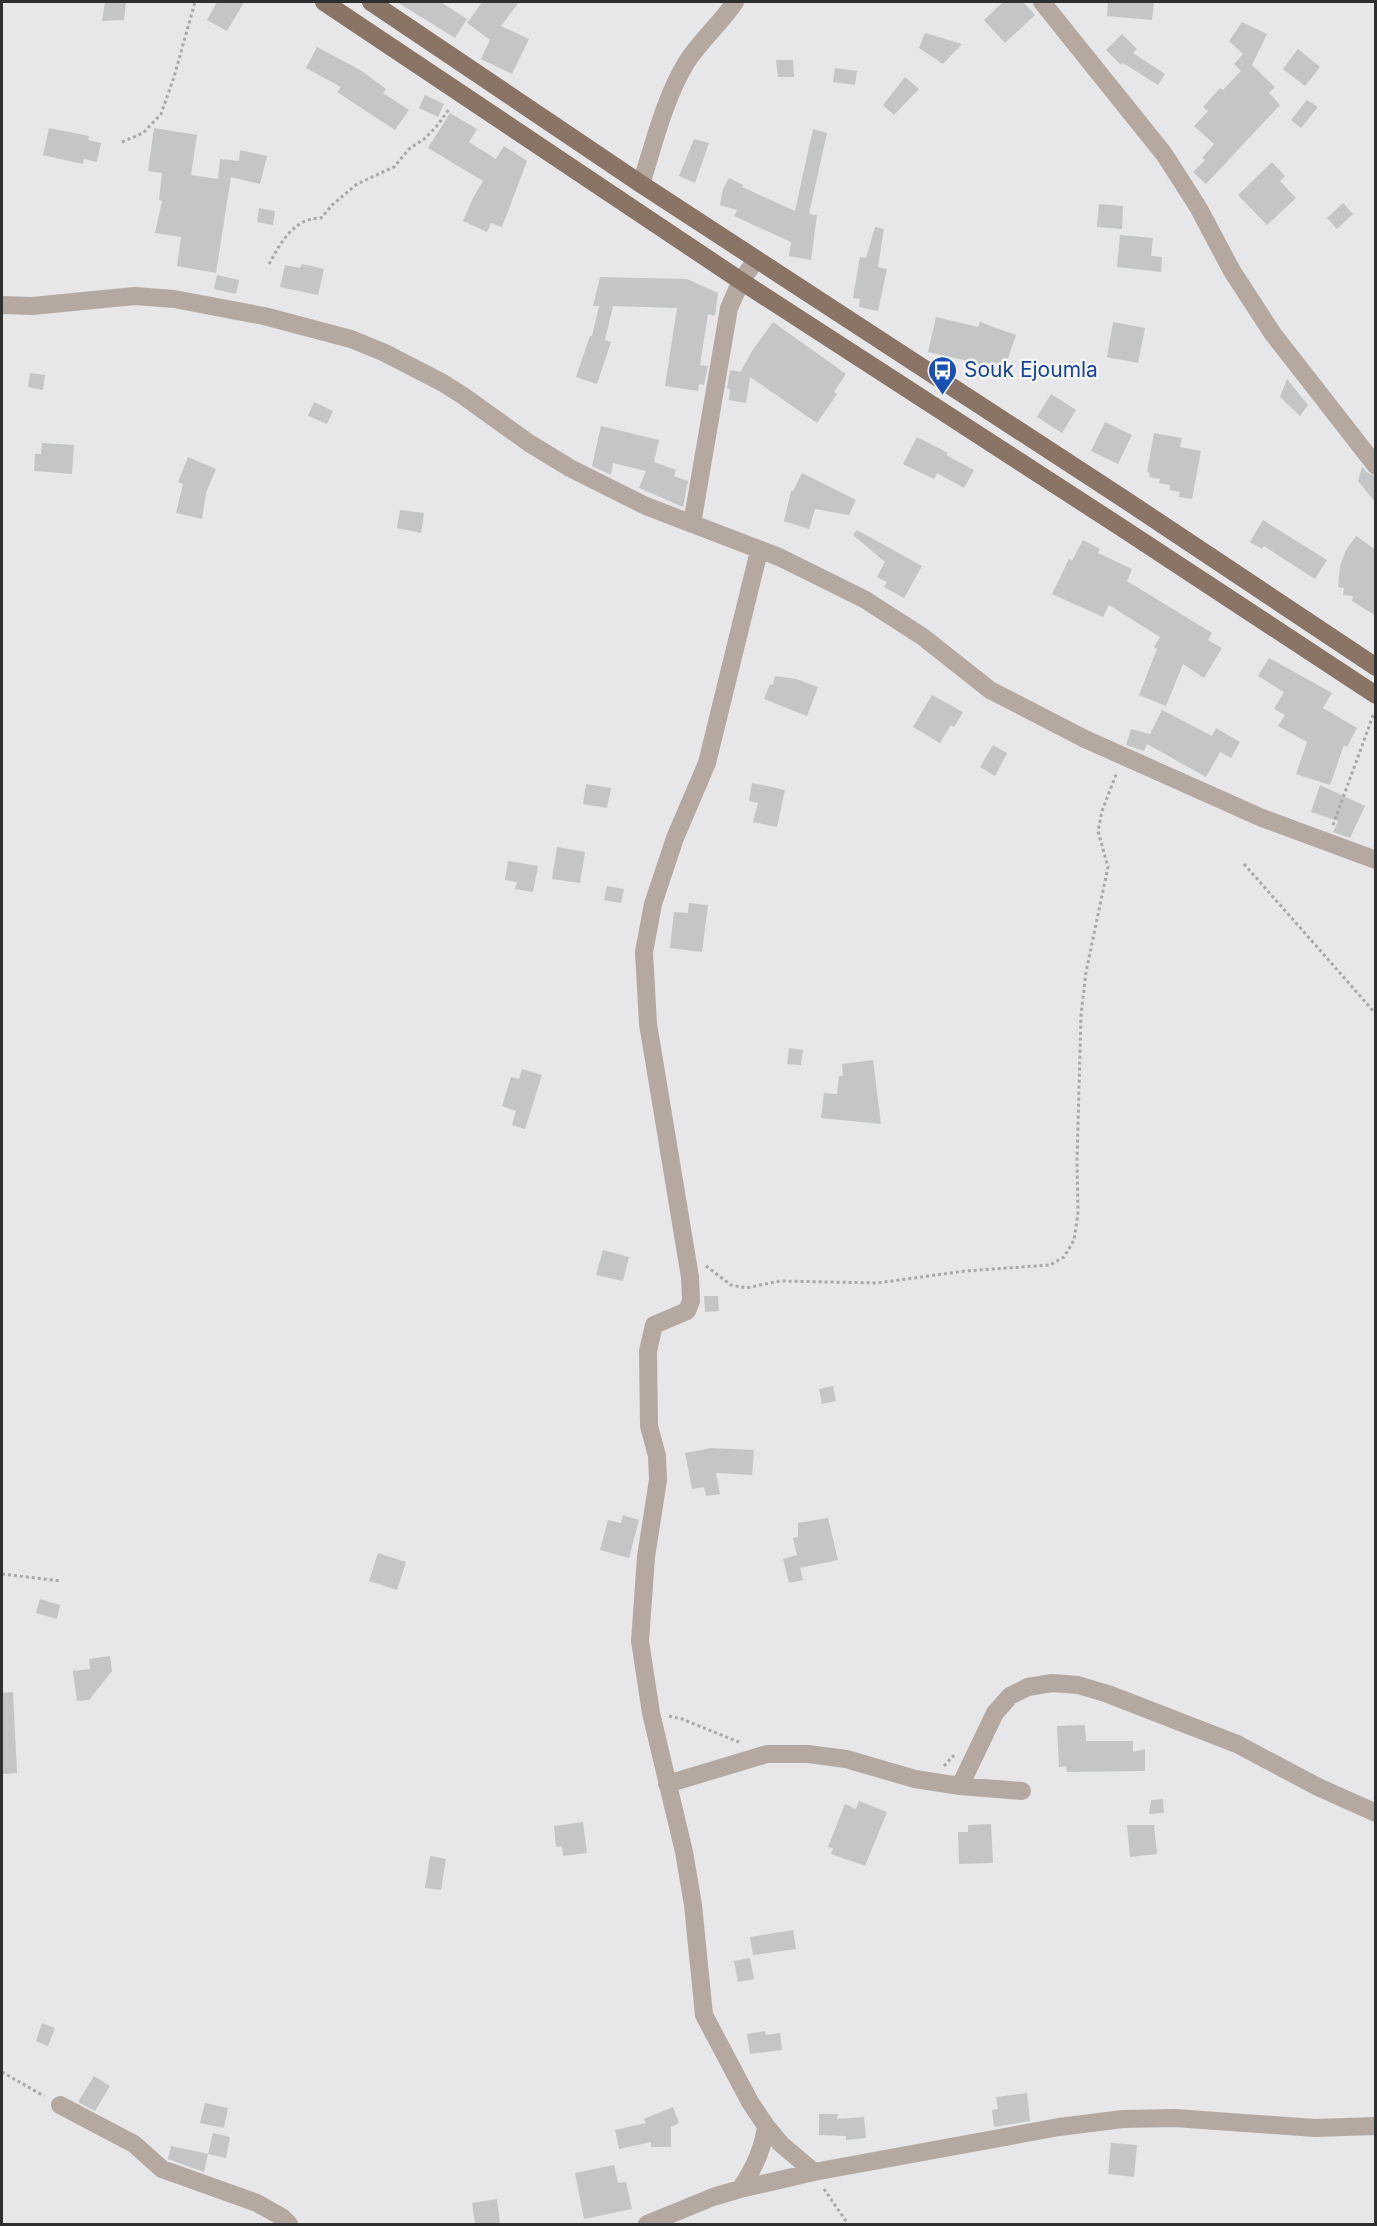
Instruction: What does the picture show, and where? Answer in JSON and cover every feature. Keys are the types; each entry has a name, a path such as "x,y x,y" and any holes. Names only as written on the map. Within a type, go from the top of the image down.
{"main road":[{"path":"324,2 741,281 1376,695"},
{"path":"371,2 641,184 1376,667"},
{"path":"461,92 473,72"},
{"path":"1299,646 1313,624"}],"street":[{"path":"641,184 679,77 700,44 735,2"},
{"path":"1042,2 1164,154 1198,207 1232,271 1273,334 1376,466"},
{"path":"692,524 729,308 741,281 756,260"},
{"path":"2,305 32,306 135,296 174,299 264,316 351,339 462,394 529,443 570,468 646,506 779,557 864,599 923,637 990,690 1085,739 1262,818 1376,860"},
{"path":"759,551 707,763 675,838 653,904 644,952 648,1024 688,1262 691,1301 687,1311 654,1325 648,1351 649,1426 657,1456 658,1479 646,1557 640,1641 651,1713 684,1852 693,1905 704,2015 750,2102 766,2126 780,2144 814,2172"},
{"path":"960,1786 995,1713 1010,1696 1028,1687 1052,1683 1078,1685 1108,1694 1237,1744 1318,1787 1376,1813"},
{"path":"667,1785 767,1754 808,1754 846,1760 915,1779 960,1786 1022,1791"},
{"path":"60,2105 134,2144 162,2169 257,2202 282,2217 289,2224"},
{"path":"647,2224 740,2188 814,2172 1059,2127 1123,2119 1175,2118 1315,2128 1376,2126"},
{"path":"740,2188 757,2161 766,2126"}],"path":[{"path":"122,142 143,133 161,114 195,2"},
{"path":"269,264 296,225 308,218 321,218 357,184 394,167 436,126 461,92"},
{"path":"1328,844 1376,710"},
{"path":"688,1262 703,1263 731,1285 747,1288 780,1281 877,1283 965,1271 1018,1269 1050,1264 1064,1257 1074,1239 1078,1214 1077,1160 1081,1027 1086,972 1108,867 1098,831 1102,811 1123,755"},
{"path":"1244,864 1376,1014"},
{"path":"2,1574 61,1581"},
{"path":"651,1713 682,1719 767,1754"},
{"path":"2,2072 60,2105"},
{"path":"814,2172 848,2224"}],"building":[{"path":"105,2 126,2 124,20 102,21"},
{"path":"217,2 244,2 227,31 207,20"},
{"path":"397,2 441,2 467,19 455,38"},
{"path":"482,2 519,2 501,26 529,39 512,74 481,59 490,40 467,23"},
{"path":"1003,2 1023,2 1035,15 1005,43 984,20"},
{"path":"1108,2 1154,2 1152,20 1107,16"},
{"path":"1242,22 1267,34 1252,65 1275,87 1269,93 1280,105 1206,184 1193,172 1205,160 1202,158 1214,144 1194,126 1208,111 1203,107 1220,88 1223,90 1241,71 1234,64 1243,54 1229,41"},
{"path":"925,33 962,44 943,64 919,48"},
{"path":"1122,34 1137,49 1133,53 1165,74 1158,85 1123,63 1121,65 1106,50"},
{"path":"317,47 362,71 386,89 383,93 409,110 395,130 337,92 341,87 306,68"},
{"path":"1298,49 1320,67 1305,86 1283,69"},
{"path":"776,60 793,60 794,77 778,77"},
{"path":"835,68 857,71 855,85 833,82"},
{"path":"905,77 919,89 894,115 883,105"},
{"path":"425,95 444,104 438,117 419,108"},
{"path":"1307,100 1318,107 1301,128 1291,120"},
{"path":"450,113 477,129 469,142 496,159 504,146 527,161 502,227 491,223 487,232 463,221 483,181 428,148"},
{"path":"49,128 89,136 88,140 101,143 97,162 84,159 83,164 43,155"},
{"path":"154,128 197,135 191,175 218,179 220,159 239,161 240,150 267,156 260,184 231,177 216,273 177,266 181,237 155,233 162,201 159,200 162,173 148,171"},
{"path":"813,129 827,133 809,214 817,215 811,260 789,256 791,242 734,216 737,210 720,205 723,189 729,178 743,185 742,187 795,211"},
{"path":"694,139 709,143 695,183 679,176"},
{"path":"1272,162 1285,176 1280,181 1296,198 1267,225 1238,195"},
{"path":"1343,203 1353,214 1337,229 1327,218"},
{"path":"1099,204 1123,206 1122,229 1097,227"},
{"path":"259,208 275,211 273,225 257,222"},
{"path":"875,227 884,229 878,267 887,269 878,311 859,307 860,299 853,298 860,257 866,258"},
{"path":"1120,235 1153,238 1151,256 1162,257 1161,272 1117,267"},
{"path":"302,264 324,269 318,295 280,287 285,265 300,268"},
{"path":"217,275 239,280 236,294 214,289"},
{"path":"600,277 687,279 718,293 715,316 708,314 700,365 708,366 704,385 699,384 698,391 665,386 677,308 613,306 605,340 611,342 597,384 576,377 590,336 592,336 599,306 593,306"},
{"path":"936,317 978,327 980,322 1016,335 1004,370 984,363 978,378 964,373 968,361 928,352"},
{"path":"773,322 846,374 834,392 837,394 817,423 750,377 746,403 729,400 730,389 727,388 730,370 742,372 752,351"},
{"path":"1113,322 1145,328 1138,363 1107,357"},
{"path":"30,373 45,375 43,390 28,387"},
{"path":"1287,379 1308,405 1300,416 1280,397"},
{"path":"1051,394 1076,410 1062,433 1037,417"},
{"path":"314,402 333,411 327,424 308,416"},
{"path":"1105,422 1132,435 1118,464 1091,451"},
{"path":"601,426 659,440 654,462 676,470 674,476 688,481 683,507 639,488 646,471 613,463 611,475 592,466"},
{"path":"1154,433 1182,438 1180,447 1201,451 1192,499 1179,497 1180,492 1170,490 1170,485 1159,483 1160,479 1149,477 1150,473 1147,472"},
{"path":"917,437 974,470 964,488 937,473 934,479 903,464"},
{"path":"42,443 74,445 72,474 34,471 35,454 41,454"},
{"path":"188,457 216,469 206,493 202,519 176,513 183,484 178,482"},
{"path":"1362,467 1376,477 1376,503 1358,481"},
{"path":"802,473 856,500 849,515 815,509 809,529 784,521 791,491"},
{"path":"400,510 424,513 421,533 397,528"},
{"path":"1263,520 1327,560 1315,579 1264,546 1262,549 1250,542"},
{"path":"857,530 922,566 904,598 884,587 887,582 877,577 885,562 853,535"},
{"path":"1356,536 1376,550 1376,616 1352,601 1353,596 1343,595 1344,588 1338,587 1340,566 1346,550"},
{"path":"1083,540 1100,549 1098,553 1132,569 1127,581 1212,633 1208,640 1222,648 1204,678 1183,664 1166,706 1139,695 1157,649 1154,647 1160,637 1109,605 1103,617 1052,594 1069,559 1072,561"},
{"path":"1269,658 1332,693 1323,708 1357,728 1347,747 1344,745 1330,785 1296,774 1307,742 1278,726 1285,715 1274,709 1284,692 1258,676"},
{"path":"775,676 796,679 818,687 807,716 764,699 770,684 773,685"},
{"path":"932,695 963,712 954,727 951,725 940,743 913,727"},
{"path":"1162,710 1212,736 1216,728 1240,742 1231,758 1220,752 1206,777 1147,744 1144,751 1126,745 1131,729 1150,734"},
{"path":"993,745 1007,753 995,776 980,767"},
{"path":"752,783 785,790 777,827 753,822 758,803 749,801"},
{"path":"586,784 611,788 607,808 583,804"},
{"path":"1320,785 1365,806 1350,838 1333,832 1338,821 1311,812"},
{"path":"557,847 585,852 580,883 552,879"},
{"path":"508,861 538,866 533,892 515,889 517,882 505,880"},
{"path":"607,886 624,889 621,903 604,900"},
{"path":"689,903 708,905 702,952 670,948 674,912 688,913"},
{"path":"789,1048 803,1050 801,1065 787,1064"},
{"path":"873,1060 881,1124 821,1118 824,1093 837,1094 839,1076 843,1076 842,1064"},
{"path":"522,1069 542,1075 525,1129 512,1125 516,1111 502,1106 511,1077 519,1079"},
{"path":"603,1250 629,1257 623,1281 596,1275"},
{"path":"704,1296 718,1296 719,1311 705,1312"},
{"path":"833,1386 836,1401 822,1404 819,1389"},
{"path":"711,1448 754,1450 752,1475 716,1473 720,1494 706,1496 704,1487 692,1489 685,1453"},
{"path":"623,1515 639,1520 629,1558 600,1550 608,1520 621,1523"},
{"path":"828,1518 838,1560 800,1568 793,1538 798,1537 798,1523"},
{"path":"378,1553 406,1562 397,1590 369,1581"},
{"path":"797,1555 803,1580 789,1583 783,1559"},
{"path":"40,1599 60,1605 57,1619 36,1613"},
{"path":"110,1656 112,1671 89,1700 77,1701 73,1671 90,1669 89,1659"},
{"path":"13,1692 17,1773 2,1774 2,1693"},
{"path":"1085,1725 1086,1741 1133,1741 1133,1752 1145,1749 1145,1771 1067,1772 1066,1766 1059,1767 1057,1726"},
{"path":"1163,1799 1164,1813 1149,1814 1151,1800"},
{"path":"859,1801 887,1812 865,1866 831,1854 833,1848 828,1847 845,1804 856,1809"},
{"path":"583,1822 587,1853 563,1856 562,1846 556,1847 554,1826"},
{"path":"991,1824 993,1863 959,1864 958,1832 968,1832 968,1825"},
{"path":"1127,1825 1154,1825 1157,1854 1130,1857"},
{"path":"430,1856 446,1859 441,1890 425,1888"},
{"path":"793,1930 796,1949 753,1955 750,1937"},
{"path":"750,1958 754,1979 738,1982 734,1961"},
{"path":"42,2023 55,2028 48,2046 36,2041"},
{"path":"765,2031 766,2035 780,2033 782,2050 750,2054 747,2034"},
{"path":"94,2076 110,2086 95,2111 78,2102"},
{"path":"1027,2093 1030,2121 994,2127 992,2110 998,2109 996,2097"},
{"path":"205,2103 228,2108 224,2128 200,2123"},
{"path":"673,2107 679,2123 671,2127 671,2147 651,2147 651,2142 619,2149 615,2130 646,2123 644,2119"},
{"path":"819,2114 838,2114 837,2119 864,2117 866,2138 846,2140 846,2136 819,2135"},
{"path":"213,2133 230,2137 226,2158 208,2154"},
{"path":"1111,2143 1137,2145 1134,2177 1108,2174"},
{"path":"171,2146 208,2154 204,2172 168,2159"},
{"path":"614,2165 618,2183 626,2182 632,2209 584,2219 575,2173"},
{"path":"497,2199 500,2224 475,2224 472,2203"}],"place":[{"name":"Souk Ejoumla","path":"943,396"}]}
